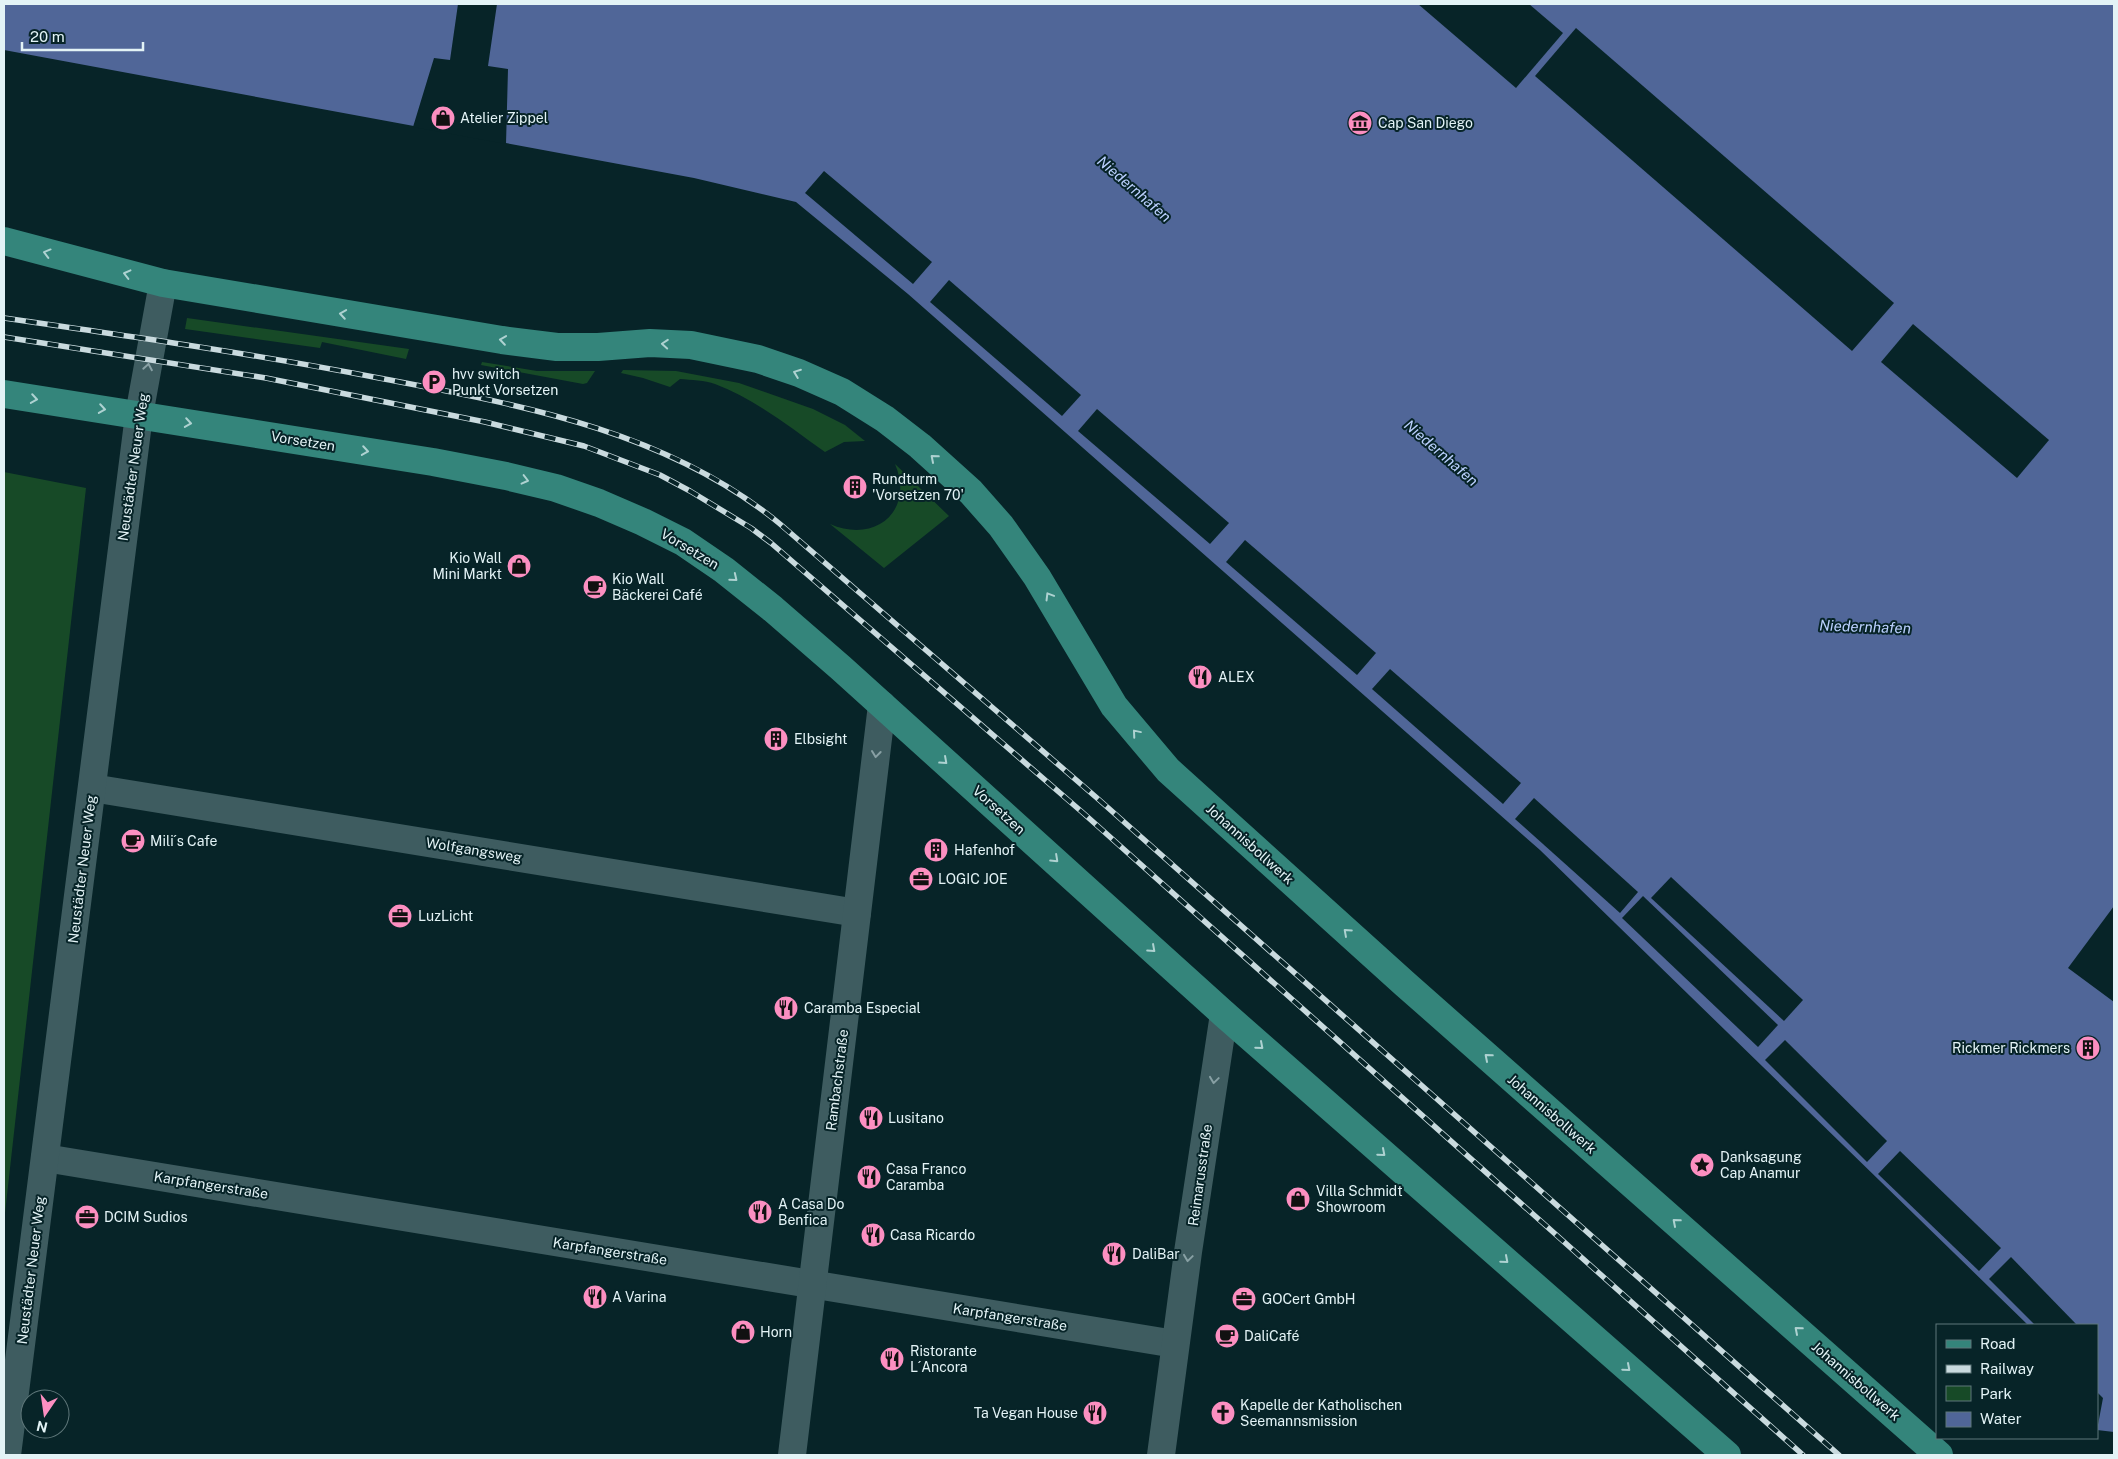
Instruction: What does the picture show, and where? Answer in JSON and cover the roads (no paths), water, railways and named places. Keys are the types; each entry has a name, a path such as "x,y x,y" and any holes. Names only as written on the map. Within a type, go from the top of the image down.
{"main road":[{"path":"4,241 163,283"},
{"name":"Johannisbollwerk","path":"163,283 431,329 557,347 650,343 691,345 758,359 799,373 842,392 886,419 920,446 971,492 1001,526 1037,577 1114,706 1168,770 1295,886 1939,1455"},
{"name":"Vorsetzen","path":"4,394 442,463 556,488 599,503 644,522 683,542 724,570 773,609 1038,844 1224,1014"},
{"path":"1224,1014 1727,1455"}],"street":[{"name":"Neustädter Neuer Weg","path":"7,1455 140,415 163,283"},
{"name":"Rambachstraße","path":"792,1455 882,705"},
{"name":"Wolfgangsweg","path":"92,788 857,913"},
{"name":"Reimarusstraße","path":"1161,1455 1224,1014"},
{"name":"Karpfangerstraße","path":"45,1158 1176,1344"}],"water":[{"name":"Niedernhafen","path":"4,4 2114,4 2114,1432 2098,1430 2103,1398 2098,1393 2098,1324 2027,1324 1540,850 908,294 796,202 694,178 4,50"}],"railway":[{"path":"4,318 332,369 538,411 590,426 640,444 689,465 736,492 780,524 1097,798 1839,1455"},
{"path":"4,337 266,378 485,422 584,446 660,475 751,528 771,543 1082,812 1803,1455"}],"place":[{"name":"Atelier Zippel","path":"443,118"},
{"name":"Cap San Diego","path":"1360,123"},
{"name":"hvv switch Punkt Vorsetzen","path":"434,382"},
{"name":"Rundturm 'Vorsetzen 70'","path":"855,487"},
{"name":"Kio Wall Mini Markt","path":"519,566"},
{"name":"Kio Wall Bäckerei Café","path":"595,587"},
{"name":"ALEX","path":"1200,677"},
{"name":"Elbsight","path":"776,739"},
{"name":"Mili´s Cafe","path":"133,841"},
{"name":"Hafenhof","path":"936,850"},
{"name":"LOGIC JOE","path":"921,879"},
{"name":"LuzLicht","path":"400,916"},
{"name":"Caramba Especial","path":"786,1008"},
{"name":"Rickmer Rickmers","path":"2088,1048"},
{"name":"Lusitano","path":"871,1118"},
{"name":"Danksagung Cap Anamur","path":"1702,1165"},
{"name":"Casa Franco Caramba","path":"869,1177"},
{"name":"Villa Schmidt Showroom","path":"1298,1199"},
{"name":"A Casa Do Benfica","path":"760,1212"},
{"name":"DCIM Sudios","path":"87,1217"},
{"name":"Casa Ricardo","path":"873,1235"},
{"name":"DaliBar","path":"1114,1254"},
{"name":"A Varina","path":"595,1297"},
{"name":"GOCert GmbH","path":"1244,1299"},
{"name":"Horn","path":"743,1332"},
{"name":"DaliCafé","path":"1227,1336"},
{"name":"Ristorante L´Ancora","path":"892,1359"},
{"name":"Ta Vegan House","path":"1095,1413"},
{"name":"Kapelle der Katholischen Seemannsmission","path":"1223,1413"}]}
